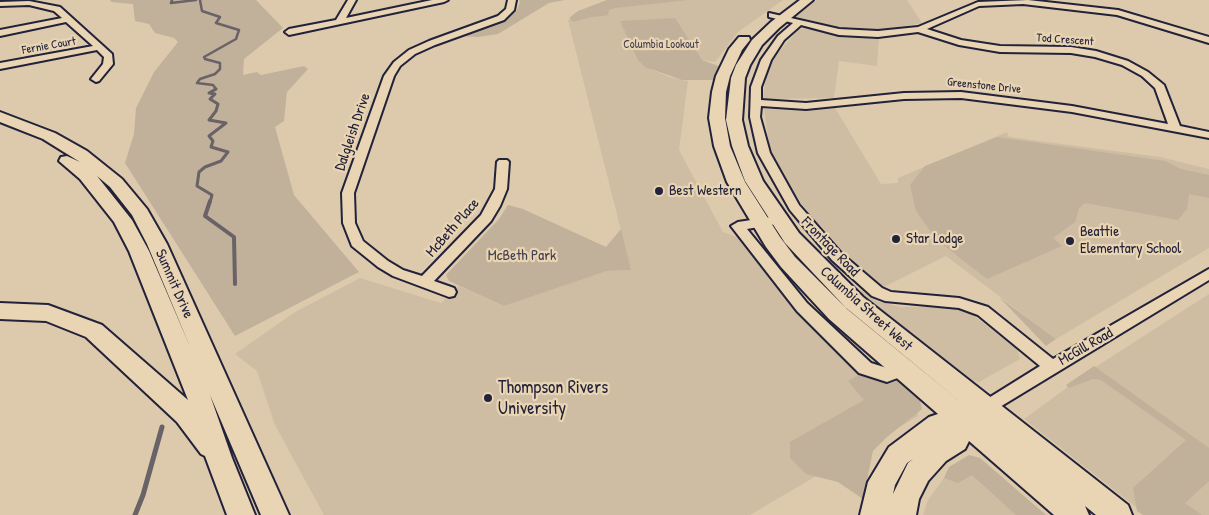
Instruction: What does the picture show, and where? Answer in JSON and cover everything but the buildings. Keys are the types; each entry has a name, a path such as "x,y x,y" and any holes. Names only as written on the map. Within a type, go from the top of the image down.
{"main road":[{"name":"Columbia Street West","path":"785,18 792,0"},
{"name":"Columbia Street West","path":"807,0 757,43 743,65 736,86 734,106 734,120 740,146 769,221 788,262 837,313 902,369 975,416 1118,515"},
{"name":"Summit Drive","path":"0,117 48,136 80,155 116,183 140,214 157,244 275,515"},
{"name":"Summit Drive","path":"0,130 34,142 66,160 96,185 123,220 139,251 196,388 219,458 241,515"},
{"name":"Columbia Street West","path":"769,221 975,416 1075,515"},
{"path":"0,312 48,313 94,331 186,414 219,458"},
{"name":"McGill Road","path":"874,515 882,482 898,455 918,438 938,425 975,416"},
{"name":"McGill Road","path":"902,515 905,498 918,472 937,453 956,441 975,416"}],"street":[{"path":"339,22 352,0"},
{"path":"289,32 444,0"},
{"name":"Dalgleish Drive","path":"449,292 390,269 357,243 349,222 348,193 389,76 397,64 412,52 432,43 501,18 510,10 512,0"},
{"path":"785,18 839,32 866,35 898,33 919,29 944,20 978,4 1023,2 1118,13 1209,40"},
{"path":"0,4 43,4 57,9 101,47 108,56 108,64 96,79"},
{"name":"Frontage Road","path":"785,18 782,38 766,60 756,88 754,117 760,143 779,184 798,213 847,267 872,288 890,297 959,303 972,306 983,311 1052,367"},
{"path":"0,33 68,20"},
{"name":"Tod Crescent","path":"919,29 959,42 1000,49 1071,50 1096,54 1125,63 1145,74 1160,88 1175,127"},
{"name":"Fernie Court","path":"0,66 101,47"},
{"name":"Greenstone Drive","path":"755,103 806,106 904,96 961,95 1072,109 1175,127 1209,135"},
{"name":"McBeth Place","path":"424,283 486,218 494,206 501,189 504,169 503,162"},
{"name":"McGill Road","path":"975,416 1052,367 1209,274"}],"shaded area":[{"name":"Thompson Rivers University","path":"627,0 783,0 738,32 715,62 702,60 698,55 650,69 672,78 688,81 679,150 723,232 737,237 775,284 869,377 917,403 918,416 750,515 324,515 275,425 257,371 235,354 295,312 360,278 441,303 459,286 504,306 607,271 631,270 568,20 603,12"},
{"path":"817,0 907,0 922,23 872,32 841,29 796,16"},
{"path":"808,28 842,36 879,39 877,66 839,61 834,98 763,99 766,76 775,56 799,29"},
{"name":"Beattie Elementary School","path":"835,108 881,184 898,183 898,178 1007,132 1009,137 1160,157 1209,169 1209,248 1056,339 946,256 884,287 846,255 809,214 786,181 770,151 764,109"},
{"path":"862,291 878,301 900,307 955,307 974,316 1017,349 1020,359 979,382 961,377 857,294"},
{"path":"1209,294 1209,515 1146,515 1024,419 1094,368"},
{"path":"975,460 1039,515 923,515 928,500 944,478"}],"green space":[{"path":"110,0 256,0 283,28 244,59 243,75 257,72 261,75 304,66 308,69 287,92 284,121 275,127 294,195 359,272 235,336 125,163 134,134 136,108 154,72 178,42 174,38 155,33 149,24 135,21 133,4 111,2"},
{"path":"519,0 565,0 549,3 498,34 478,37 460,36 506,18 517,10"},
{"path":"607,0 688,0 615,8 609,10 608,15 573,22 569,18 578,11"},
{"name":"Columbia Lookout","path":"675,18 702,60 724,68 718,80 682,80 645,67 638,60 620,21"},
{"path":"997,137 1165,161 1181,169 1209,175 1209,198 1189,194 1187,209 1178,220 1085,203 1079,208 1075,222 1053,238 1062,246 987,279 936,239 916,211 910,185 925,166"},
{"name":"McBeth Park","path":"508,205 523,209 606,247 621,229 631,270 607,271 504,306 449,281 446,275 499,219"},
{"path":"999,297 1056,339 1046,346"},
{"path":"1094,366 1209,448 1209,481 1185,503 1202,515 1143,515 1137,511 1133,488 1186,440 1101,380 1093,379 1069,388 1066,385"},
{"path":"862,373 903,379 918,393 922,409 887,437 873,451 863,499 838,482 806,474 790,458 790,442 864,400 848,381"},
{"path":"969,455 980,458 1046,515 1016,515 972,475 958,483 944,478 949,467"}],"waterway":[{"path":"172,0 171,3 196,0"},
{"path":"200,0 202,11 220,17 216,23 239,30 236,39 204,57 205,59 220,63 220,69 215,74 200,79 197,83 213,85 216,89"},
{"path":"210,202 212,195 197,186 199,172 205,167 221,161 228,152 211,147 213,141 209,136 226,123 209,120 216,111 218,104 210,99 215,94 209,93 216,89"},
{"path":"210,201 205,216 234,237 235,284"},
{"path":"135,515 143,495 162,427"}],"place":[{"name":"Best Western","path":"659,191"},
{"name":"Star Lodge","path":"896,239"},
{"name":"Beattie Elementary School","path":"1070,241"},
{"name":"Thompson Rivers University","path":"488,398"}]}
